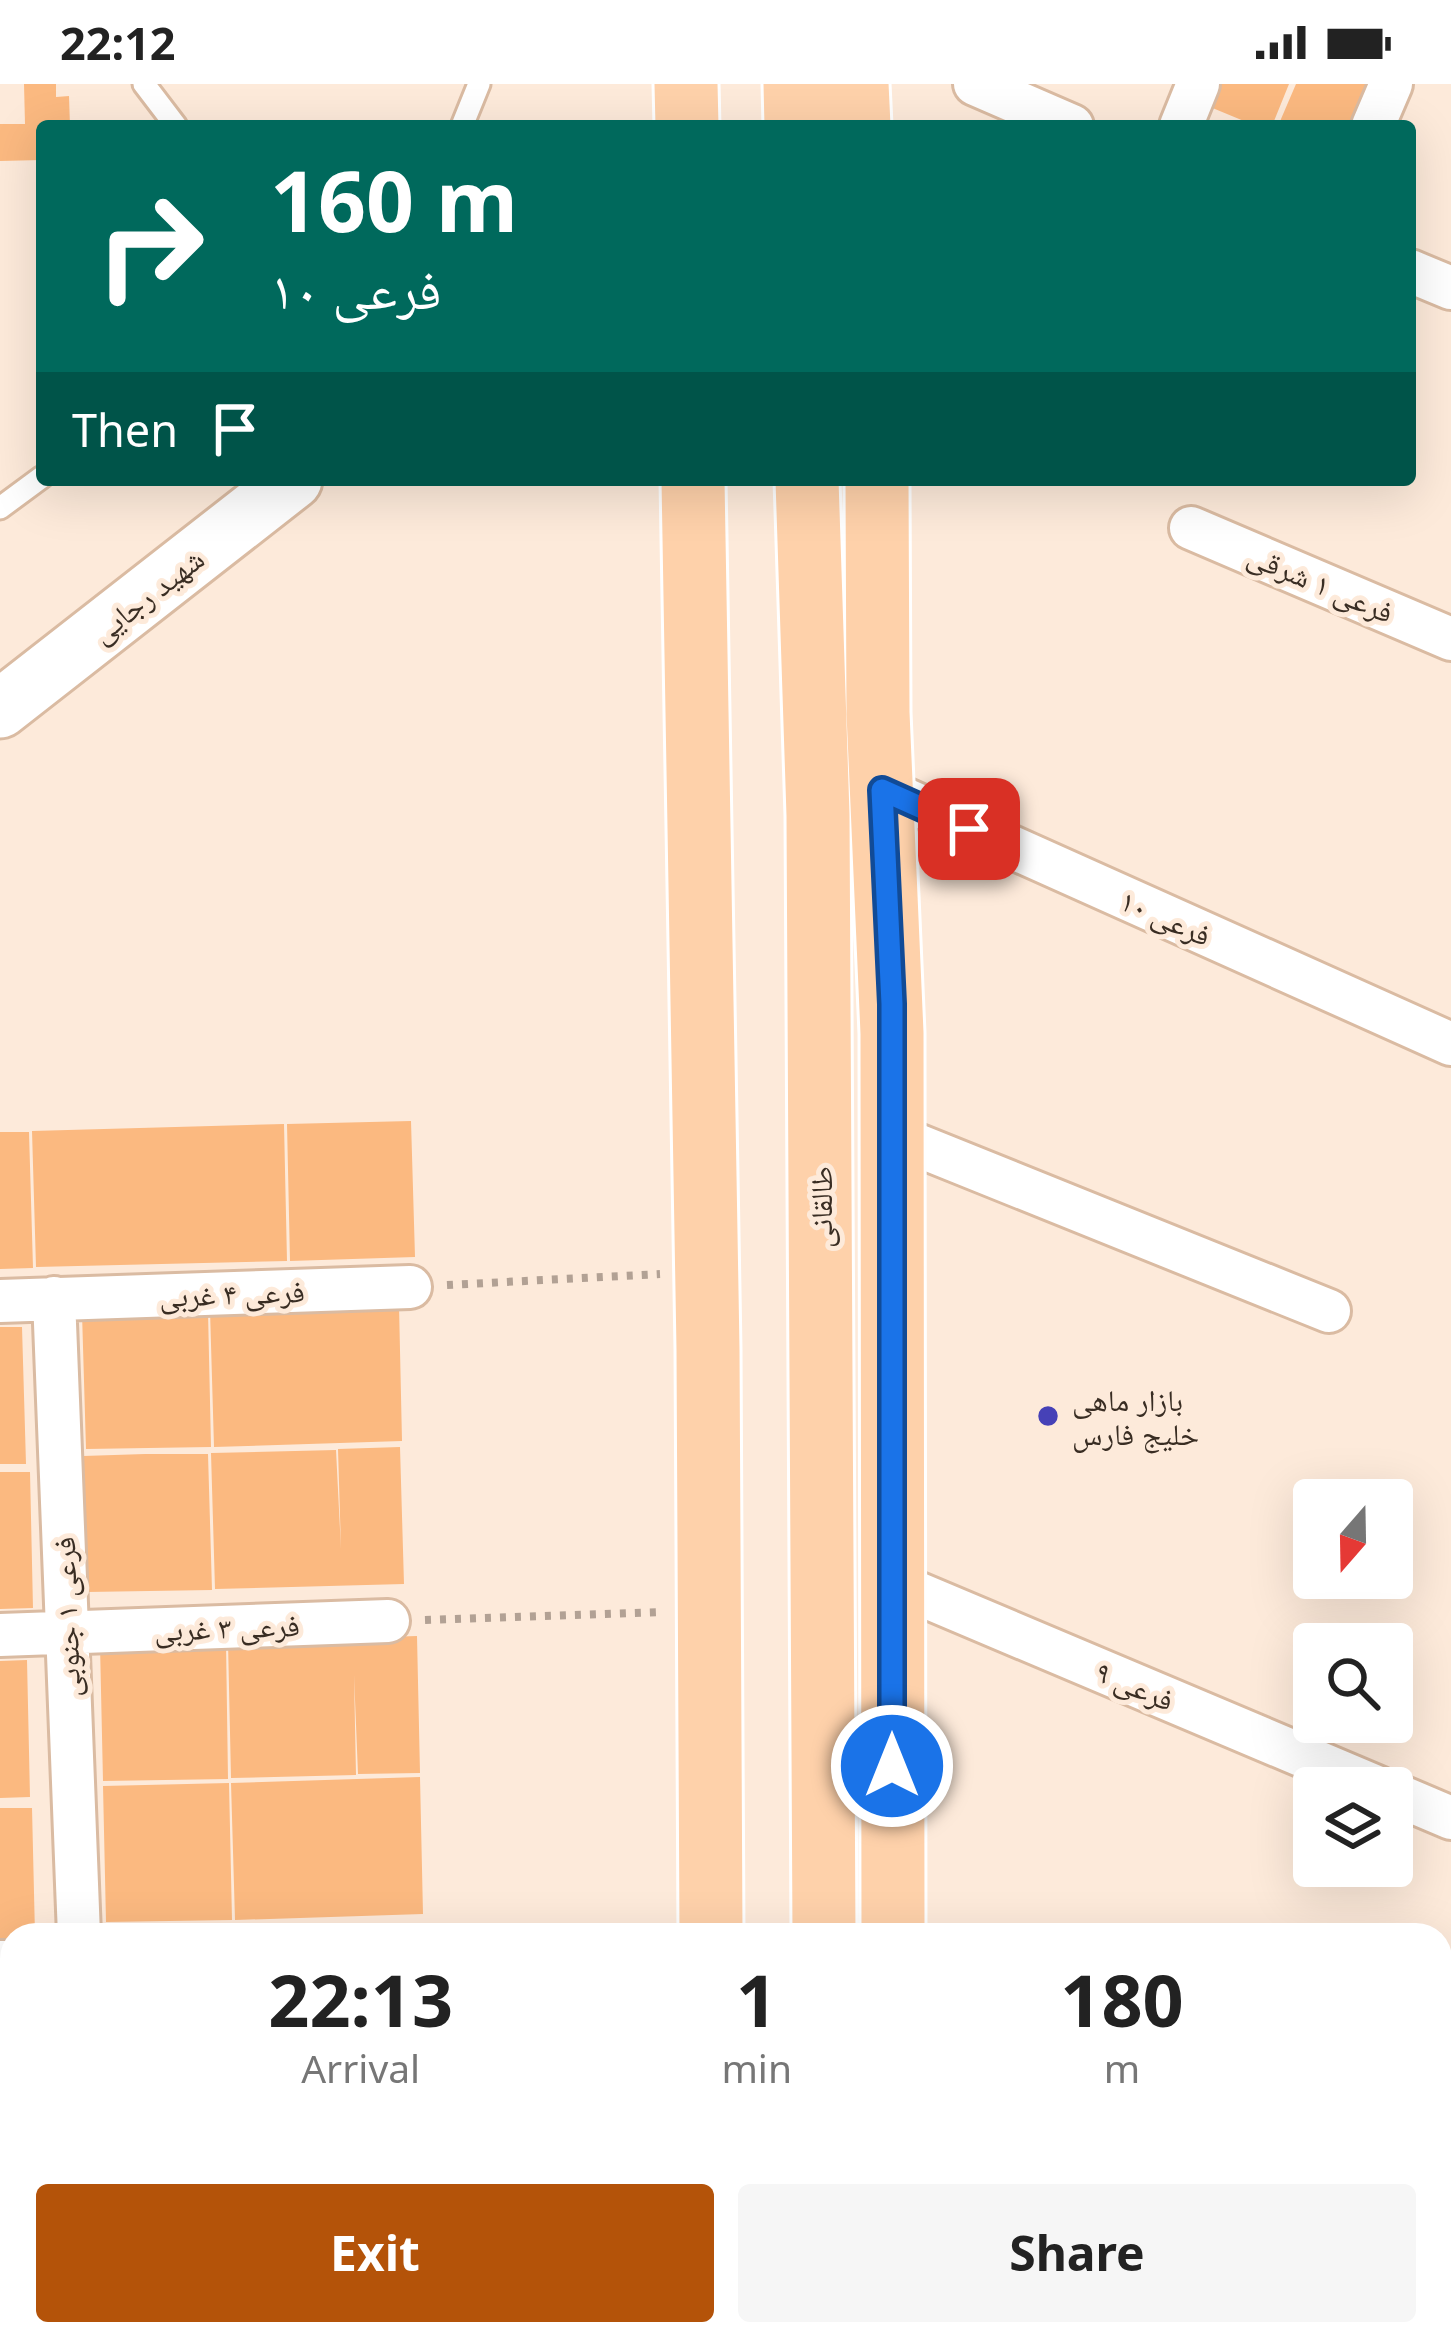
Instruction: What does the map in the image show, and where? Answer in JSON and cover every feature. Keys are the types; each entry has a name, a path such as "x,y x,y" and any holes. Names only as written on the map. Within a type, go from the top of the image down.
{"main road":[{"path":"686,84 687,120"},
{"path":"795,84 796,120"},
{"path":"857,84 859,120"},
{"path":"693,486 707,1272 711,1923"},
{"name":"طالقانی","path":"807,486 818,834 824,1923"},
{"path":"878,486 892,1136 892,1923"},
{"path":"859,1923 892,1811"}],"street":[{"path":"975,84 1023,94 1063,120"},
{"path":"1183,120 1198,84"},
{"path":"1375,120 1390,84"},
{"path":"1416,273 1451,288"},
{"name":"شهید رجایی","path":"0,709 285,486"},
{"name":"فرعی ۱ شرقی","path":"1191,527 1451,638"},
{"name":"فرعی ۱۰","path":"882,790 1451,1044"},
{"path":"892,1136 1329,1311"},
{"name":"فرعی ۴ غربی","path":"0,1301 410,1287"},
{"name":"فرعی ۱ جنوبی","path":"54,1298 79,1923"},
{"name":"فرعی ۹","path":"891,1582 1329,1767"},
{"name":"فرعی ۳ غربی","path":"0,1635 388,1621"},
{"path":"1413,1802 1451,1818"}],"lane":[{"path":"144,84 171,120"},
{"path":"464,120 478,84"},
{"path":"0,508 36,481"}],"path":[{"path":"410,1287 707,1272"},
{"path":"388,1621 709,1611"}],"building":[{"path":"24,84 56,84 56,97 69,96 70,120 36,120 36,160 0,161 0,124 25,124"},
{"path":"1205,84 1289,84 1274,120 1242,120 1198,102"},
{"path":"1296,84 1380,84 1365,120 1281,120"},
{"path":"411,1121 415,1257 290,1261 287,1124"},
{"path":"284,1124 287,1261 36,1267 32,1131"},
{"path":"0,1132 29,1132 33,1268 0,1269"},
{"path":"399,1305 402,1441 214,1447 210,1310"},
{"path":"208,1311 211,1447 86,1449 82,1313"},
{"path":"0,1327 22,1327 26,1464 0,1464"},
{"path":"400,1447 404,1584 215,1589 211,1453 336,1450 341,1549 338,1449"},
{"path":"208,1454 212,1590 87,1592 83,1456"},
{"path":"0,1472 30,1472 33,1608 0,1609"},
{"path":"417,1636 420,1773 358,1774 354,1675 356,1775 231,1778 228,1642"},
{"path":"226,1642 228,1779 103,1781 100,1645"},
{"path":"27,1660 30,1797 0,1798 0,1661"},
{"path":"420,1777 423,1914 235,1920 231,1783"},
{"path":"229,1783 232,1920 106,1922 103,1786"},
{"path":"0,1808 32,1808 35,1923 0,1923"}],"place":[{"name":"بازار ماهی خلیج فارس","path":"1048,1416"}],"route":[{"path":"892,1766 892,1004 882,790 969,829"}]}
